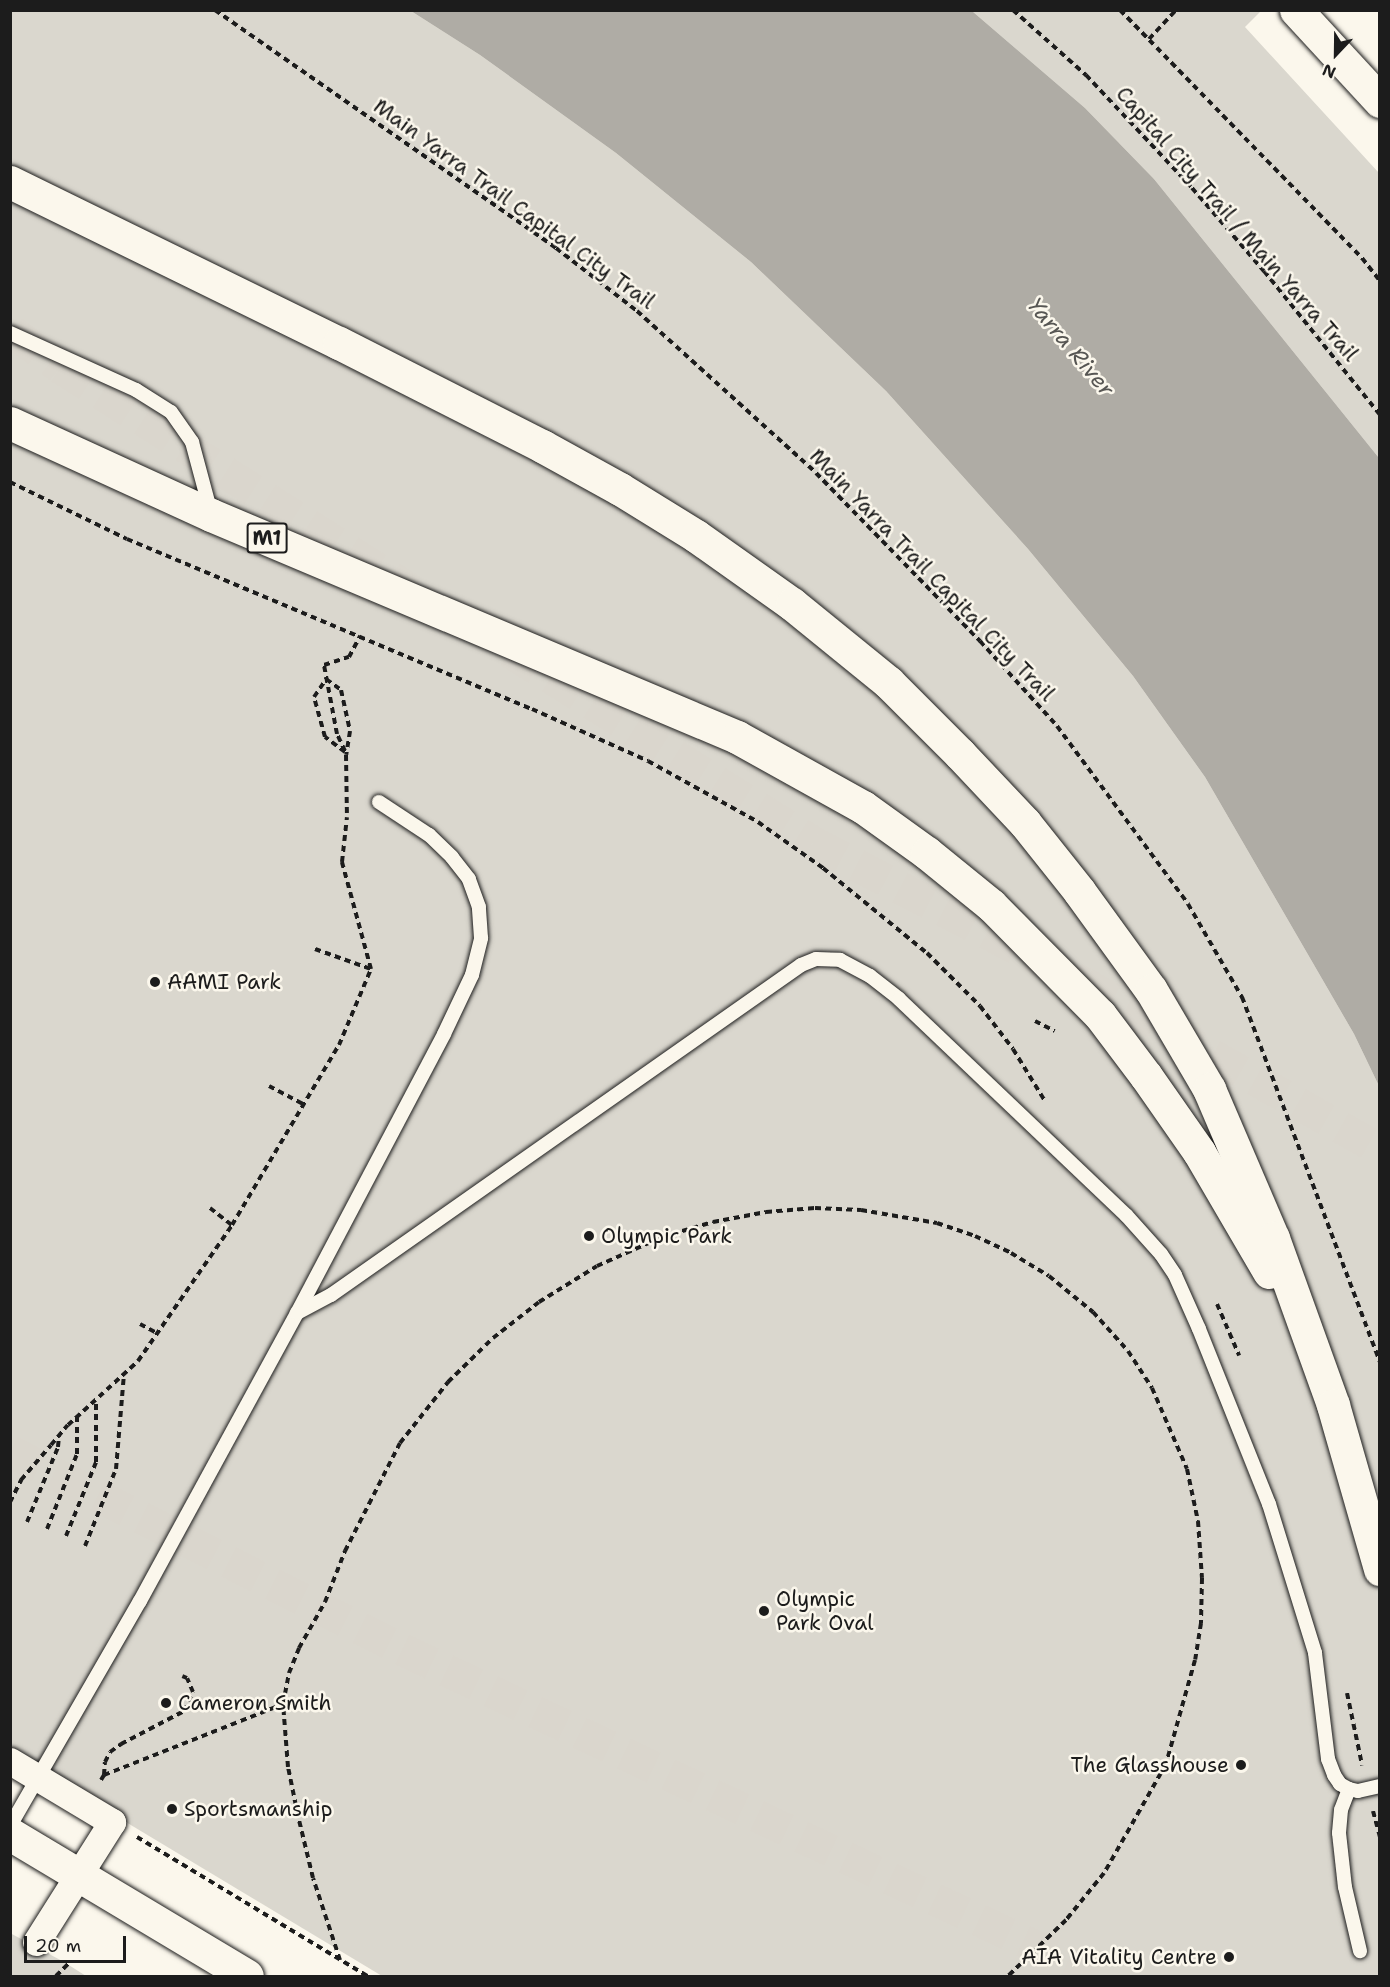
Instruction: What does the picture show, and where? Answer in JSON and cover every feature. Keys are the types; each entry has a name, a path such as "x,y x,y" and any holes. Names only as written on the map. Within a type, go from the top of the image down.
{"main road":[{"path":"1296,10 1380,101"},
{"path":"10,182 339,343 620,489 696,536 792,604 888,682 1025,823 1079,891 1151,990 1209,1089 1242,1161 1273,1238 1333,1405 1380,1569"},
{"name":"M1","path":"10,423 211,515 736,737 808,774 863,807 927,853 991,905 1100,1015 1199,1152 1310,1344"},
{"path":"10,1834 247,1977"}],"street":[{"path":"10,1761 112,1822 36,1942"}],"lane":[{"path":"10,333 136,390 171,412 192,442 211,515"},
{"path":"10,1826 145,1593 297,1313 444,1034 472,975 481,938 479,907 469,879 452,857 429,835 379,802"},
{"path":"297,1313 341,1288 801,965 816,959 827,958 858,968 899,999 1126,1215 1148,1237 1175,1275 1269,1504 1315,1653 1328,1759 1340,1784 1349,1790 1373,1788"},
{"path":"1349,1790 1341,1810 1339,1833 1345,1887 1360,1951"}],"path":[{"name":"Main Yarra Trail Capital City Trail","path":"215,10 556,248 637,311 816,473 980,640 1056,726 1188,904 1242,998 1380,1362"},
{"name":"Capital City Trail / Main Yarra Trail","path":"1013,10 1086,75 1192,188 1264,271 1380,415"},
{"path":"1120,10 1362,258 1380,281"},
{"path":"1149,39 1176,10"},
{"path":"10,482 127,539 360,636 648,761 758,822 823,868 927,953 980,1006 1013,1049 1049,1108"},
{"path":"346,754 336,734 324,665 349,657 360,636"},
{"path":"10,1502 21,1480 59,1436 138,1361 232,1225 339,1044 371,969 342,862 348,817 346,754 350,731 341,690 326,679"},
{"path":"326,679 314,697 325,737 346,754"},
{"path":"315,949 371,969"},
{"path":"1035,1021 1055,1031"},
{"path":"269,1086 303,1104"},
{"path":"210,1208 232,1225"},
{"path":"340,1960 313,1878 298,1816 288,1767 283,1704 289,1673 299,1648 325,1602 345,1551 400,1443 448,1382 493,1338 539,1302 597,1266 662,1237 713,1222 766,1212 815,1208 861,1210 937,1223 975,1236 1049,1276 1093,1312 1128,1351 1152,1388 1187,1469 1198,1521 1202,1578 1201,1623 1195,1660 1166,1764 1104,1873 1066,1920 1008,1977"},
{"path":"1215,1300 1242,1365"},
{"path":"140,1324 157,1333"},
{"path":"85,1546 116,1468 124,1374"},
{"path":"66,1536 96,1462 96,1400"},
{"path":"47,1529 77,1454 77,1417"},
{"path":"27,1522 58,1447 59,1436"},
{"path":"84,1806 104,1775 110,1752 121,1743 184,1711 193,1692 187,1678 182,1676"},
{"path":"1346,1690 1373,1788 1380,1838"},
{"path":"104,1775 283,1704"},
{"path":"112,1822 367,1977"},
{"path":"56,1977 70,1962"}],"shaded area":[{"name":"Olympic Park","path":"11,11 411,11 480,55 616,153 751,262 886,391 1028,549 1133,676 1205,777 1354,1034 1379,1086 1379,1976 382,1976 11,1753"},
{"path":"972,11 1261,11 1245,27 1379,173 1379,458 1154,179 1085,108"},
{"path":"10,1933 64,1962 86,1976 11,1976"}],"water":[{"name":"Yarra River","path":"411,11 972,11 1085,108 1154,179 1379,458 1379,1086 1354,1034 1205,777 1133,676 1028,549 886,391 751,262 616,153 480,55"}],"tunnel":[{"path":"12,331 60,367 412,590"},
{"path":"509,651 813,842 1084,983 1380,1149"},
{"path":"10,1451 402,1649 1099,1976"}],"place":[{"name":"AAMI Park","path":"155,982"},
{"name":"Olympic Park","path":"589,1236"},
{"name":"Olympic Park Oval","path":"764,1611"},
{"name":"Cameron Smith","path":"166,1703"},
{"name":"The Glasshouse","path":"1241,1765"},
{"name":"Sportsmanship","path":"172,1809"},
{"name":"AIA Vitality Centre","path":"1229,1957"}]}
